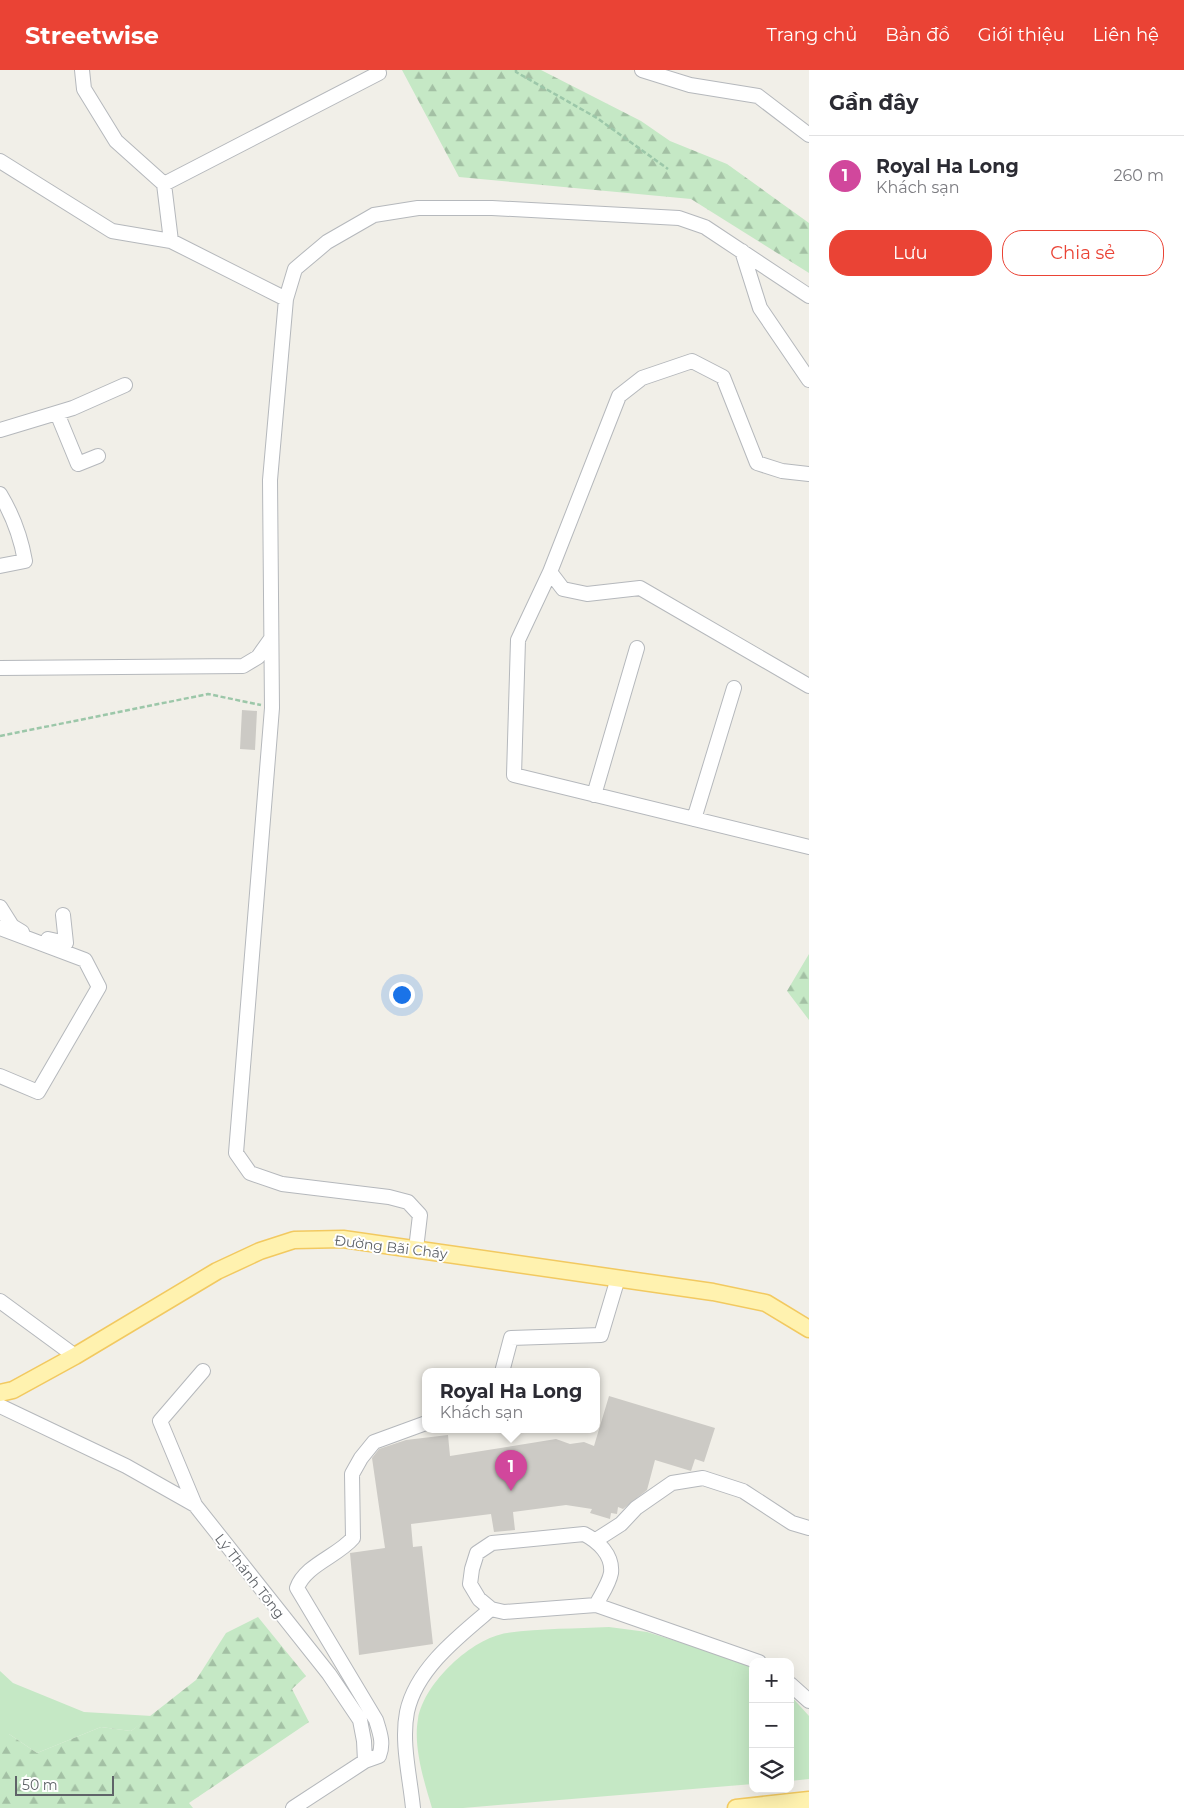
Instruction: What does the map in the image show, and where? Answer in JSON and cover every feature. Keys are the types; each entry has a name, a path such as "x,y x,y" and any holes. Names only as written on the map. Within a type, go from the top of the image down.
{"main road":[{"name":"Đường Bãi Cháy","path":"0,1393 12,1390 75,1356 217,1271 294,1240 342,1239 713,1292 766,1303 809,1329"},
{"path":"736,1808 809,1800"}],"street":[{"path":"82,70 84,88 116,141 164,184 171,241"},
{"path":"164,184 379,73 377,70"},
{"path":"642,70 690,86 758,96 809,135"},
{"path":"0,161 112,231 171,241 286,299"},
{"path":"416,1249 420,1214 408,1202 389,1197 282,1184 250,1173 236,1153 272,708 270,480 286,299 295,269 327,242 374,215 418,208 492,208 679,218 705,227 809,296"},
{"path":"742,251 760,308 809,380"},
{"path":"809,474 782,471 756,463 724,377 692,361 642,378 619,396 550,572 518,640 514,775 809,847"},
{"path":"0,430 73,408 125,385"},
{"path":"57,413 78,464 98,456"},
{"path":"0,494 8,508 23,549 24,561 0,566"},
{"path":"550,572 563,589 587,594 640,588 809,686"},
{"path":"0,668 243,666 258,657 270,640"},
{"path":"594,795 637,648"},
{"path":"694,819 734,688"},
{"path":"0,907 12,926 27,934 69,949 85,960 99,987 38,1092 0,1076"},
{"path":"63,915 69,949"},
{"path":"0,928 69,949"},
{"path":"503,1368 511,1338 600,1335 618,1278"},
{"path":"0,1301 75,1356"},
{"path":"195,1506 160,1421 203,1371"},
{"name":"Lý Thánh Tông","path":"0,1406 126,1466 195,1506 329,1674 360,1720 365,1761"},
{"path":"293,1808 365,1761 379,1756 382,1748 382,1738 376,1720 297,1588 306,1574 347,1546 353,1538 352,1474 361,1458 374,1442 422,1424"},
{"path":"596,1540 621,1524 636,1508 672,1483 703,1478 743,1491 792,1523 809,1528"},
{"path":"596,1605 611,1572 606,1552 596,1540 584,1534 492,1543 477,1553 470,1584 478,1599 491,1609 504,1612 596,1605 749,1659"},
{"path":"413,1808 405,1736 407,1712 416,1687 456,1639 491,1609"},
{"path":"794,1688 809,1701"}],"path":[{"path":"516,70 516,72 597,118 668,169"},
{"path":"0,736 208,694 272,708"}],"green space":[{"path":"402,70 541,70 641,121 670,141 727,164 809,223 809,273 691,199 459,177"},
{"path":"809,954 809,1020 787,991"},
{"path":"258,1617 306,1676 292,1689 309,1722 189,1803 193,1808 0,1808 0,1734 9,1734 37,1753 101,1727 131,1731 196,1680 226,1633"},
{"path":"609,1627 647,1632 749,1664 749,1784 463,1808 432,1808 423,1775 417,1741 418,1719 422,1705 430,1691 452,1664 479,1643 507,1633 545,1629"},
{"path":"0,1671 13,1683 84,1712 152,1716 131,1731 101,1727 37,1753 9,1734 0,1734"},
{"path":"794,1699 809,1716 809,1779 794,1781"}],"building":[{"path":"242,710 257,711 255,750 240,749"},
{"path":"609,1396 715,1428 704,1462 695,1459 691,1471 655,1460 647,1490 623,1509 618,1507 617,1514 611,1513 610,1519 590,1513 592,1509 566,1505 513,1512 515,1530 494,1532 491,1514 411,1524 413,1547 422,1546 433,1644 359,1655 350,1553 385,1548 372,1458 379,1449 406,1440 448,1435 450,1456 556,1439 570,1444 584,1442 594,1446 598,1433 600,1433 600,1426"}],"place":[{"name":"Royal Ha Long","path":"511,1491"}]}
